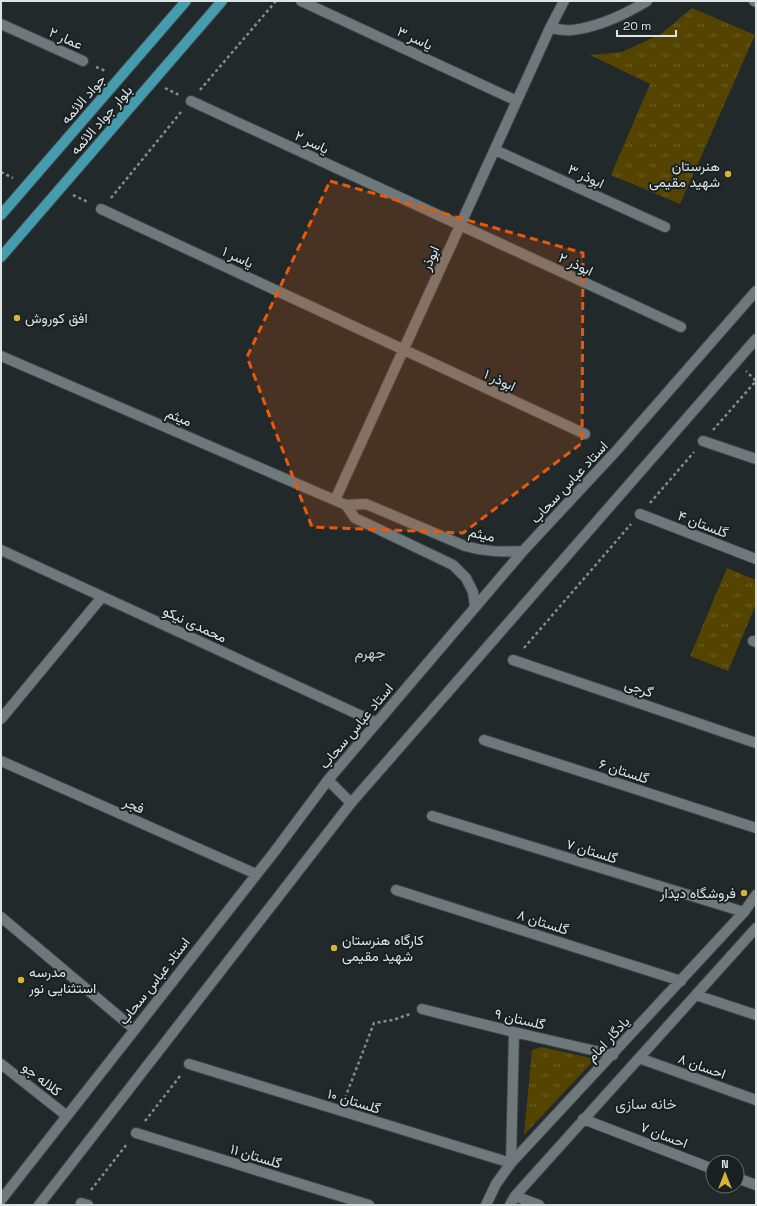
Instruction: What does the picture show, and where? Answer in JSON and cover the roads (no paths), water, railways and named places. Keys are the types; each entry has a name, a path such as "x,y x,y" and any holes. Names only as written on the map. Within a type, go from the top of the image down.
{"main road":[{"name":"جواد الائمه","path":"1,215 186,1"},
{"name":"بلوار جواد الائمه","path":"1,257 222,1"}],"street":[{"name":"یاسر ۳","path":"301,1 517,100"},
{"name":"ابوذر","path":"335,500 550,28 564,1"},
{"path":"550,28 570,30 598,24 628,12 647,1"},
{"name":"عمار ۲","path":"1,24 83,61"},
{"name":"یاسر ۲","path":"191,100 460,226"},
{"name":"ابوذر ۳","path":"495,150 665,227"},
{"name":"یاسر ۱","path":"101,209 404,350"},
{"name":"ابوذر ۲","path":"460,226 681,327"},
{"name":"استاد عباس سحاب","path":"1,1200 328,780 523,551 618,450 756,291"},
{"path":"39,1205 351,803 756,339"},
{"name":"ابوذر ۱","path":"404,350 585,434"},
{"name":"میثم","path":"1,356 346,505 366,504 465,546 480,550 499,552 523,551"},
{"path":"704,441 756,459"},
{"name":"میثم","path":"346,505 355,518 453,565 466,578 473,592 475,607"},
{"name":"گلستان ۴","path":"640,514 756,559"},
{"name":"محمدی نیکو","path":"1,550 377,723"},
{"path":"1,719 102,597"},
{"name":"گرجی","path":"513,660 756,743"},
{"name":"گلستان ۶","path":"484,740 756,828"},
{"name":"فجر","path":"1,761 256,874"},
{"path":"328,780 351,803"},
{"name":"گلستان ۷","path":"432,816 744,912"},
{"name":"گلستان ۸","path":"396,890 681,981"},
{"name":"یادگار امام","path":"486,1205 496,1184 511,1163 681,981 744,912 756,895"},
{"path":"1,917 134,1028"},
{"path":"513,1200 756,928"},
{"path":"696,995 756,1015"},
{"name":"گلستان ۹","path":"422,1009 613,1055"},
{"path":"511,1163 514,1032"},
{"name":"احسان ۸","path":"639,1058 756,1100"},
{"name":"کلاله جو","path":"1,1064 67,1116"},
{"name":"گلستان ۱۰","path":"189,1064 511,1163"},
{"name":"احسان ۷","path":"583,1120 705,1166"},
{"name":"گلستان ۱۱","path":"136,1133 369,1205"},
{"path":"745,1181 756,1185"},
{"path":"513,1200 539,1205"}],"place":[{"name":"هنرستان شهید مقیمی","path":"728,174"},
{"name":"افق کوروش","path":"17,318"},
{"name":"فروشگاه دیدار","path":"744,893"},
{"name":"کارگاه هنرستان شهید مقیمی","path":"334,948"},
{"name":"مدرسه استثنایی نور","path":"21,980"}],"district":[{"name":"جهرم","path":"370,653"},
{"name":"خانه سازی","path":"646,1104"}]}
